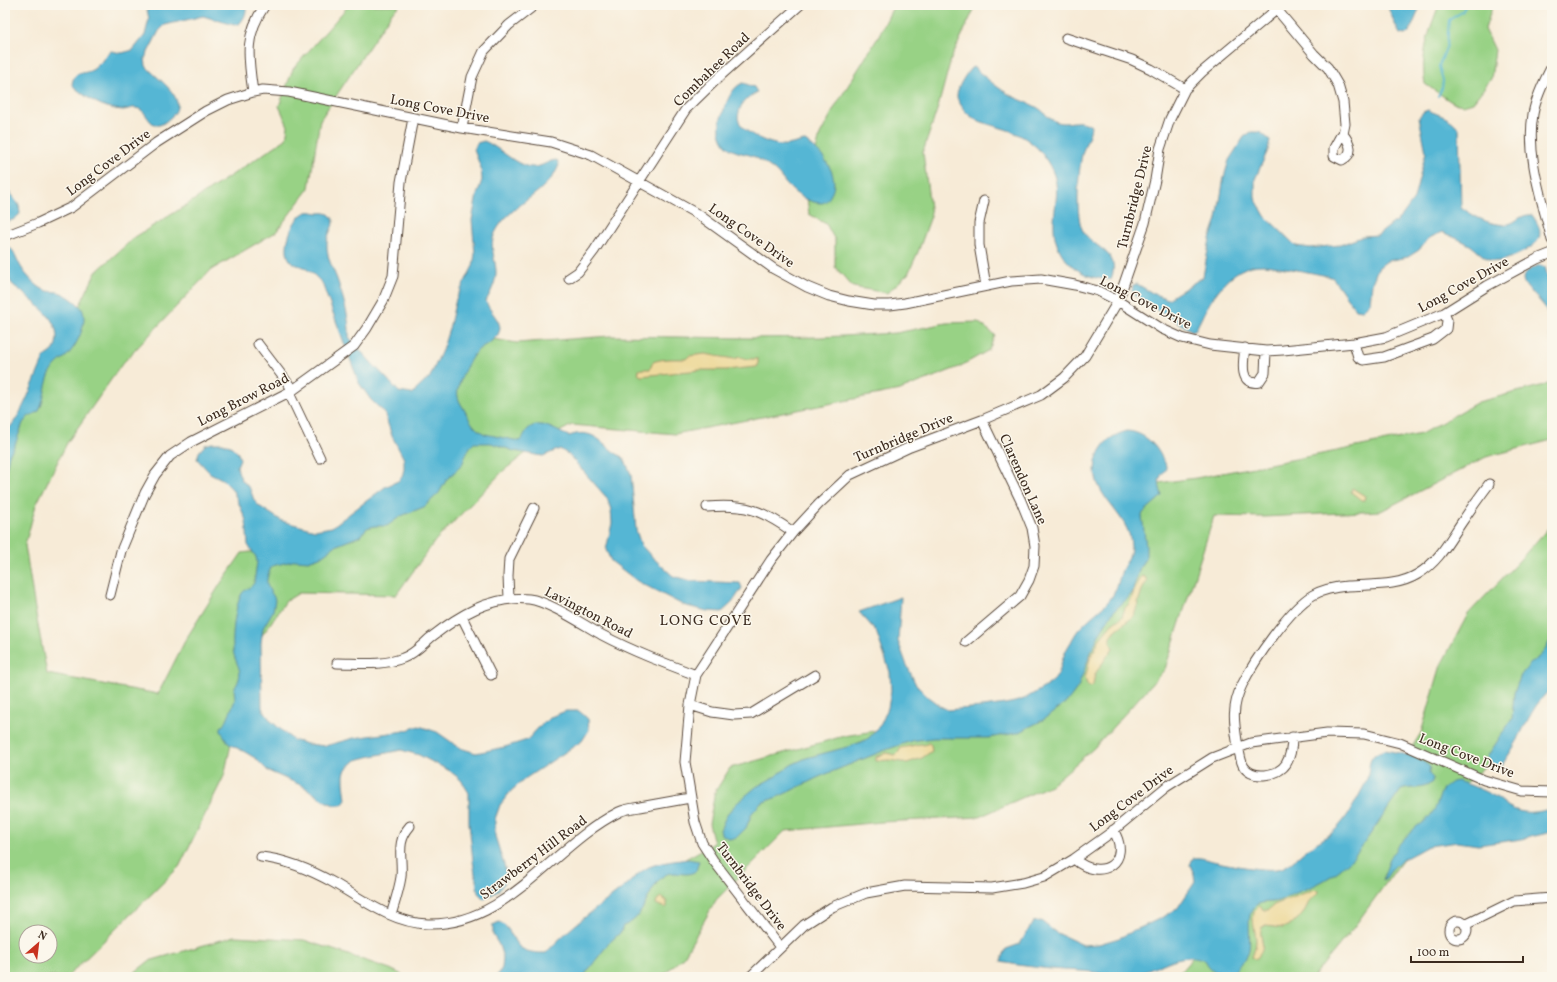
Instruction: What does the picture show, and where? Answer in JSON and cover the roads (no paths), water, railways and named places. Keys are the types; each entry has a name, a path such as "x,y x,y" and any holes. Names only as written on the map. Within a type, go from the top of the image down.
{"street":[{"path":"253,92 248,50 250,36 265,5"},
{"path":"462,128 472,78 484,51 509,25 535,5"},
{"name":"Combahee Road","path":"569,278 578,272 594,251 686,109 718,78 800,5"},
{"path":"1277,7 1314,54 1328,68 1338,86 1344,102 1343,134"},
{"name":"Turnbridge Drive","path":"780,947 713,860 702,843 695,822 684,762 690,705 696,675 772,560 793,532 819,504 850,475 910,447 982,420 1041,395 1064,378 1085,356 1118,301 1145,222 1155,180 1160,149 1170,119 1185,90 1202,72 1277,7"},
{"path":"1066,38 1132,60 1151,69 1185,90"},
{"path":"1552,66 1541,88 1533,114 1532,146 1536,175 1552,240"},
{"name":"Long Cove Drive","path":"5,236 72,207 166,136 206,112 228,100 263,90 289,92 462,128 551,142 591,156 699,215 774,269 807,287 848,302 890,305 1011,281 1041,279 1075,285 1098,292 1118,301 1162,329 1182,338 1210,345 1266,351 1354,343 1386,337 1444,313 1487,286 1552,253"},
{"name":"Long Brow Road","path":"110,595 121,551 145,493 155,475 170,456 191,442 291,392 354,346 367,328 383,302 393,276 401,182 413,118"},
{"path":"984,201 979,223 979,245 986,286"},
{"path":"1354,343 1358,357 1363,360 1384,357 1433,339 1446,329 1447,320 1444,313"},
{"path":"258,344 291,392 320,458"},
{"path":"1245,348 1243,360 1245,377 1254,383 1259,382 1265,373 1266,351"},
{"name":"Clarendon Lane","path":"966,642 1020,596 1029,580 1034,566 1035,546 1032,528 1018,494 982,420"},
{"path":"1292,737 1291,750 1286,764 1281,769 1271,774 1261,775 1251,773 1244,767 1238,747 1234,723 1235,705 1242,685 1280,627 1294,611 1311,596 1329,588 1381,585 1404,580 1418,574 1434,561 1448,544 1489,484"},
{"path":"707,506 742,506 774,519 793,532"},
{"path":"509,598 509,559 534,508"},
{"name":"Lavington Road","path":"337,663 388,662 404,658 414,652 445,627 479,607 509,598 530,599 549,606 602,635 647,656 696,675"},
{"path":"462,617 491,675"},
{"path":"690,705 712,712 734,715 751,714 815,675"},
{"name":"Long Cove Drive","path":"750,977 804,925 832,907 866,893 905,886 992,888 1023,883 1044,877 1074,859 1166,787 1212,758 1251,743 1327,733 1364,734 1400,743 1484,780 1522,791 1552,792"},
{"name":"Strawberry Hill Road","path":"261,857 290,862 309,870 390,916 426,924 450,923 476,916 502,902 598,825 620,811 690,798"},
{"path":"390,916 400,887 401,842 404,833 410,826"},
{"path":"1074,859 1080,865 1090,870 1101,870 1112,866 1118,856 1120,847 1119,838 1113,830"},
{"path":"1465,925 1514,900 1552,898"}],"water":[{"path":"146,5 246,5 245,16 239,24 234,25 203,16 165,25 159,31 145,58 146,66 171,90 177,104 176,111 170,118 160,125 156,125 150,121 139,109 133,108 123,110 109,108 95,102 72,85 76,75 93,69 111,51 122,53 133,50 145,35 149,19"},
{"path":"1387,5 1421,5 1410,31 1405,35 1400,34"},
{"path":"973,67 1005,92 1038,108 1051,119 1063,123 1081,122 1091,126 1083,152 1078,183 1080,224 1088,237 1110,256 1113,262 1111,279 1100,279 1080,272 1072,266 1059,249 1054,229 1056,195 1055,179 1052,170 1040,151 1028,140 1018,134 977,120 965,111 960,104 957,97 958,89 970,69"},
{"path":"743,83 754,87 757,92 745,100 739,110 738,118 740,123 749,132 762,140 784,145 805,141 811,145 828,165 834,181 833,189 825,202 813,202 801,197 787,185 777,173 765,164 755,157 736,152 724,143 720,131 722,115 732,92"},
{"path":"1428,110 1449,119 1459,129 1461,207 1483,220 1496,224 1509,224 1522,217 1532,215 1537,223 1540,235 1537,242 1532,246 1519,254 1504,260 1493,261 1470,245 1442,232 1429,238 1419,250 1408,257 1387,261 1378,268 1372,283 1370,303 1363,310 1355,309 1333,278 1264,265 1252,266 1240,270 1231,277 1214,296 1196,329 1192,331 1135,296 1132,291 1133,285 1137,284 1154,294 1168,299 1203,277 1210,239 1217,219 1224,177 1229,160 1244,137 1251,132 1260,132 1270,140 1268,150 1255,179 1255,198 1265,216 1296,246 1310,248 1340,245 1364,236 1378,235 1401,217 1414,199 1426,152 1419,117 1423,112"},
{"path":"484,141 521,164 537,167 557,160 559,165 546,184 509,214 495,233 492,244 496,275 491,292 486,301 498,321 500,328 497,336 478,350 467,365 459,386 458,397 460,403 475,427 485,434 519,441 528,429 533,426 543,425 569,436 583,433 594,436 625,460 631,474 636,530 641,545 651,556 673,576 691,581 740,583 742,588 732,603 722,612 707,611 683,605 637,581 611,561 606,550 612,523 611,510 607,498 569,455 560,449 543,456 536,455 514,451 491,443 474,443 470,447 462,465 447,479 439,493 424,507 401,516 387,526 367,528 360,536 335,546 320,557 308,561 297,560 272,566 268,575 267,584 275,600 273,611 263,628 261,643 262,708 271,721 293,740 307,744 325,746 354,738 404,731 419,726 437,732 460,748 476,753 505,747 527,740 542,724 553,716 566,711 579,711 588,719 589,730 582,741 526,778 511,791 500,805 495,819 495,836 505,868 506,881 498,891 484,899 478,893 473,861 469,823 469,793 461,780 450,771 419,755 401,750 356,760 346,769 344,775 346,800 342,805 334,805 325,801 303,786 268,771 255,758 229,744 221,731 221,727 225,724 235,700 234,689 238,682 240,672 233,648 234,621 241,595 254,583 257,562 256,557 248,545 246,520 232,489 222,479 210,473 197,459 199,452 205,445 212,443 223,443 232,447 238,453 240,459 237,466 241,479 250,489 254,500 259,506 282,521 315,530 332,527 385,487 398,481 402,477 404,459 392,436 384,412 371,400 359,383 322,283 308,270 291,262 287,248 288,241 293,226 302,214 307,212 326,213 332,217 334,221 328,238 327,249 329,260 345,304 349,324 349,337 399,392 412,394 430,377 443,348 456,299 473,266 475,254 472,220 477,195 482,180 481,168 474,150 477,143"},
{"path":"5,187 19,205 20,214 13,220 5,222"},
{"path":"9,247 14,252 28,277 41,288 63,294 80,306 83,311 84,322 74,347 69,354 54,367 49,375 39,411 28,417 23,423 15,445 9,455 5,475 5,432 17,418 28,397 45,356 54,350 57,340 53,323 48,316 10,281 5,260 5,248"},
{"path":"1540,265 1545,267 1552,291 1552,342 1550,336 1551,322 1548,315 1543,305 1523,281 1524,276 1529,270"},
{"path":"1127,431 1144,436 1153,444 1164,461 1166,468 1159,480 1162,496 1143,513 1142,516 1146,557 1140,567 1132,593 1113,612 1102,629 1093,647 1078,687 1066,703 1043,720 1017,733 988,738 933,738 911,741 883,751 761,803 752,813 746,828 737,837 730,839 721,834 720,830 727,814 737,803 756,787 776,776 791,765 806,758 851,746 868,739 881,724 888,708 891,691 890,672 876,631 859,612 901,597 898,641 906,663 916,685 928,697 948,710 1019,701 1040,690 1054,680 1058,674 1066,651 1079,628 1107,603 1113,595 1130,553 1131,547 1129,535 1124,523 1102,492 1097,481 1095,469 1098,455 1106,442 1117,434"},
{"path":"1552,638 1552,688 1536,706 1502,765 1498,767 1492,766 1487,757 1512,719 1514,693 1521,675 1530,664 1541,655"},
{"path":"1385,750 1409,756 1425,763 1430,767 1429,774 1433,778 1432,782 1429,785 1401,790 1354,857 1331,876 1276,902 1257,904 1252,910 1250,916 1250,942 1248,953 1231,973 1221,973 1215,971 1205,960 1195,957 1177,959 1141,973 1121,976 1022,966 1001,962 1006,949 1020,944 1033,922 1041,921 1055,932 1083,945 1099,944 1119,938 1165,916 1177,909 1195,882 1194,874 1190,865 1193,858 1202,858 1230,865 1256,868 1277,869 1285,867 1309,848 1332,833 1340,825 1352,808 1365,784 1371,759 1378,752"},
{"path":"1456,781 1471,785 1496,797 1514,810 1536,812 1552,808 1552,832 1522,839 1478,845 1458,842 1428,846 1400,861 1383,880 1391,856 1398,845 1416,827 1427,819 1435,808 1442,790"},
{"path":"688,859 699,861 696,871 687,874 670,873 661,878 656,884 641,912 630,923 623,926 621,932 609,943 586,973 585,977 496,977 502,968 503,958 499,945 493,935 493,925 499,922 507,927 515,942 524,950 546,953 573,927 645,869 658,864"}],"waterway":[{"path":"1438,96 1442,88 1443,81 1439,66 1447,45 1449,20 1462,12 1466,5"}],"district":[{"name":"LONG COVE","path":"706,620"}]}
